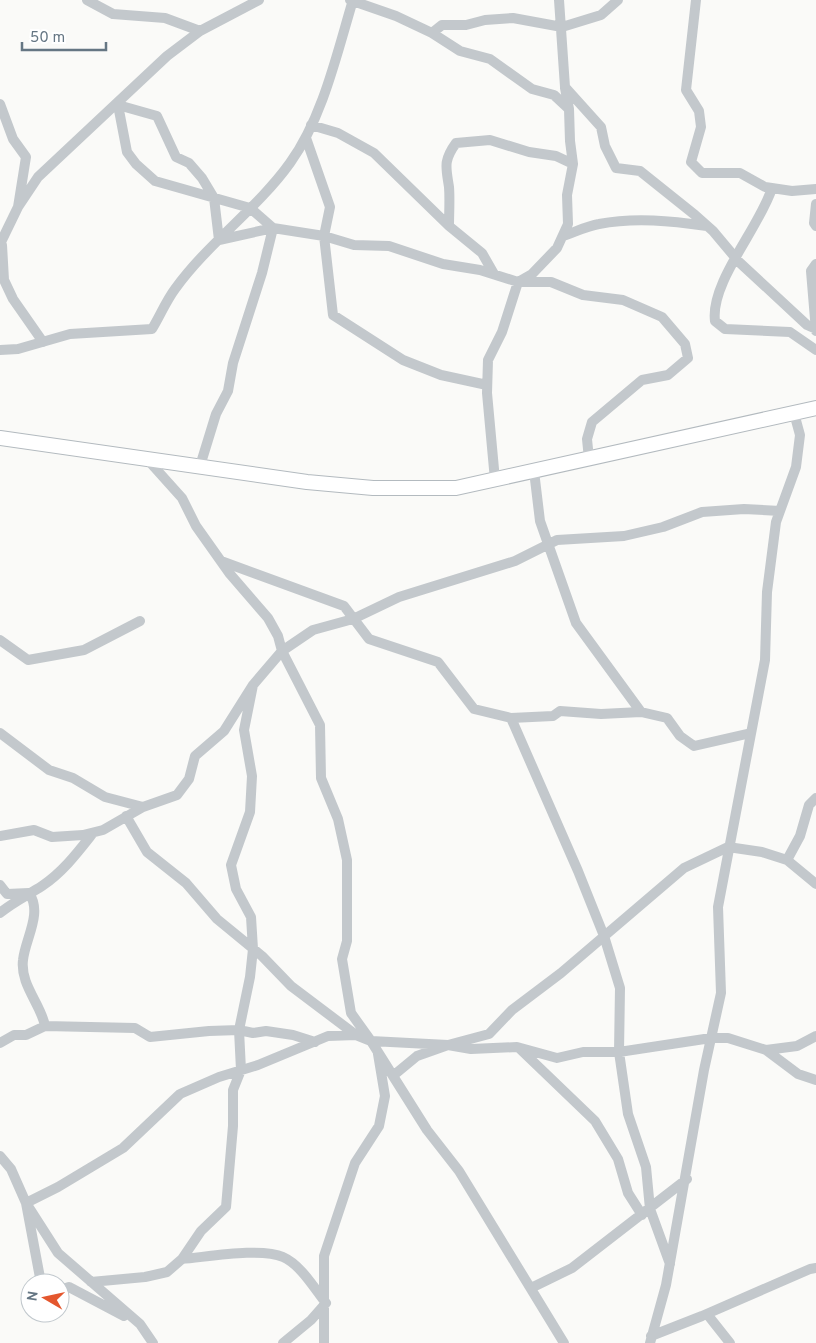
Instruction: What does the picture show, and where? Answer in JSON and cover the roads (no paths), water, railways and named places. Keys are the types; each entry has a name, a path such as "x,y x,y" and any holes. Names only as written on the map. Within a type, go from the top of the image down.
{"main road":[{"path":"0,438 373,488 456,488 816,408"}],"street":[{"path":"87,0 113,14 165,18 200,31"},
{"path":"43,342 13,299 4,280 0,244 18,207 38,177 167,56 200,31 258,0"},
{"path":"0,350 18,349 70,334 152,329 174,290 290,164 306,138 334,64 352,0 396,16 432,33 460,51 490,59 532,90 554,95 569,109"},
{"path":"495,480 487,385 488,360 502,332 518,282 532,274 557,248 568,224 567,195 573,164 559,0"},
{"path":"432,33 442,25 466,25 485,20 512,18 562,27 601,15 618,0"},
{"path":"696,0 686,90 699,111 702,127 690,162 702,172 740,173 772,188 792,192 816,189"},
{"path":"565,87 601,127 605,146 616,168 640,171 708,226 735,256 807,325 816,330"},
{"path":"0,104 13,139 26,157 18,207"},
{"path":"118,104 157,116 176,156 188,164 202,178 214,198 218,240"},
{"path":"118,104 127,152 136,164 155,181 250,208 273,228"},
{"path":"311,125 338,133 374,153 449,226 482,253 494,274"},
{"path":"306,138 330,207 324,236 333,315 403,360 441,375 487,385"},
{"path":"449,226 449,187 444,169 450,151 456,143 490,140 529,152 556,156 573,164"},
{"path":"772,188 768,202 751,233 735,256 714,308 715,321 725,329 790,332 816,350"},
{"path":"816,210 816,226"},
{"path":"563,236 598,224 626,221 664,221 708,226"},
{"path":"218,240 273,228 324,236 354,245 388,246 443,264 494,274 518,282 551,282 582,295 622,300 662,318 685,344 688,358 668,375 642,380 592,422 587,439 589,459"},
{"path":"200,466 216,414 228,392 233,363 262,274 273,228"},
{"path":"816,264 811,271 816,330"},
{"path":"650,1339 670,1265 711,1038 722,992 718,908 728,847 765,660 767,592 776,522 796,467 800,435 794,413"},
{"path":"147,459 182,498 196,526 220,560 268,618 278,636 282,651 320,725 321,778 338,819 347,860 347,941 342,959 351,1012 394,1075 427,1130 459,1171 564,1343"},
{"path":"534,471 540,521 576,623 641,712"},
{"path":"0,836 34,830 52,837 93,833 103,830 143,807 177,795 189,779 195,756 224,731 253,684 282,651 313,630 353,619 399,597 515,561 556,540 624,536 663,527 702,512 744,509 780,511"},
{"path":"220,560 344,606 369,639 438,662 474,709 511,718 553,716 560,712 601,714 641,712 667,718 680,736 694,746 751,733"},
{"path":"0,640 28,660 84,650 140,622"},
{"path":"91,1282 152,1276 166,1272 182,1259 201,1231 226,1207 233,1090 241,1070 239,1030 250,977 253,949 251,917 236,889 231,866 250,812 252,776 244,730 253,684"},
{"path":"511,718 541,783 604,936 620,988 619,1052 628,1114 646,1167 646,1212"},
{"path":"0,733 49,770 73,778 105,797 143,807"},
{"path":"787,860 800,836 809,805 816,798"},
{"path":"126,816 147,852 186,883 217,918 253,949 291,986 356,1035 371,1041 448,1045 470,1049 518,1047 557,1058 583,1052 619,1052 711,1038 728,1038 766,1050 798,1074 816,1080"},
{"path":"0,913 14,901 43,886 72,861 93,833"},
{"path":"394,1075 417,1056 489,1034 512,1010 604,936 684,868 728,847 762,852 787,860 816,884"},
{"path":"0,885 6,894 30,893"},
{"path":"30,893 35,900 32,928 22,962 27,985 33,1001 44,1018 45,1026"},
{"path":"0,1043 14,1035 26,1035 45,1026 135,1028 150,1037 239,1030 252,1033 266,1031 294,1035 315,1042"},
{"path":"26,1203 58,1187 123,1148 180,1094 219,1077 328,1036 356,1035"},
{"path":"766,1050 797,1046 816,1036"},
{"path":"518,1047 596,1121 618,1158 628,1193 646,1212 670,1265"},
{"path":"324,1343 326,1303 324,1256 355,1163 379,1126 385,1096 378,1051"},
{"path":"0,1156 11,1169 26,1203 58,1253 140,1324 153,1343"},
{"path":"531,1288 572,1268 687,1179"},
{"path":"26,1203 39,1273"},
{"path":"182,1259 268,1253 284,1257 304,1274 326,1303"},
{"path":"650,1339 810,1268 816,1268"},
{"path":"70,1289 140,1324"},
{"path":"283,1343 311,1320 326,1303"},
{"path":"707,1314 730,1343"}]}
